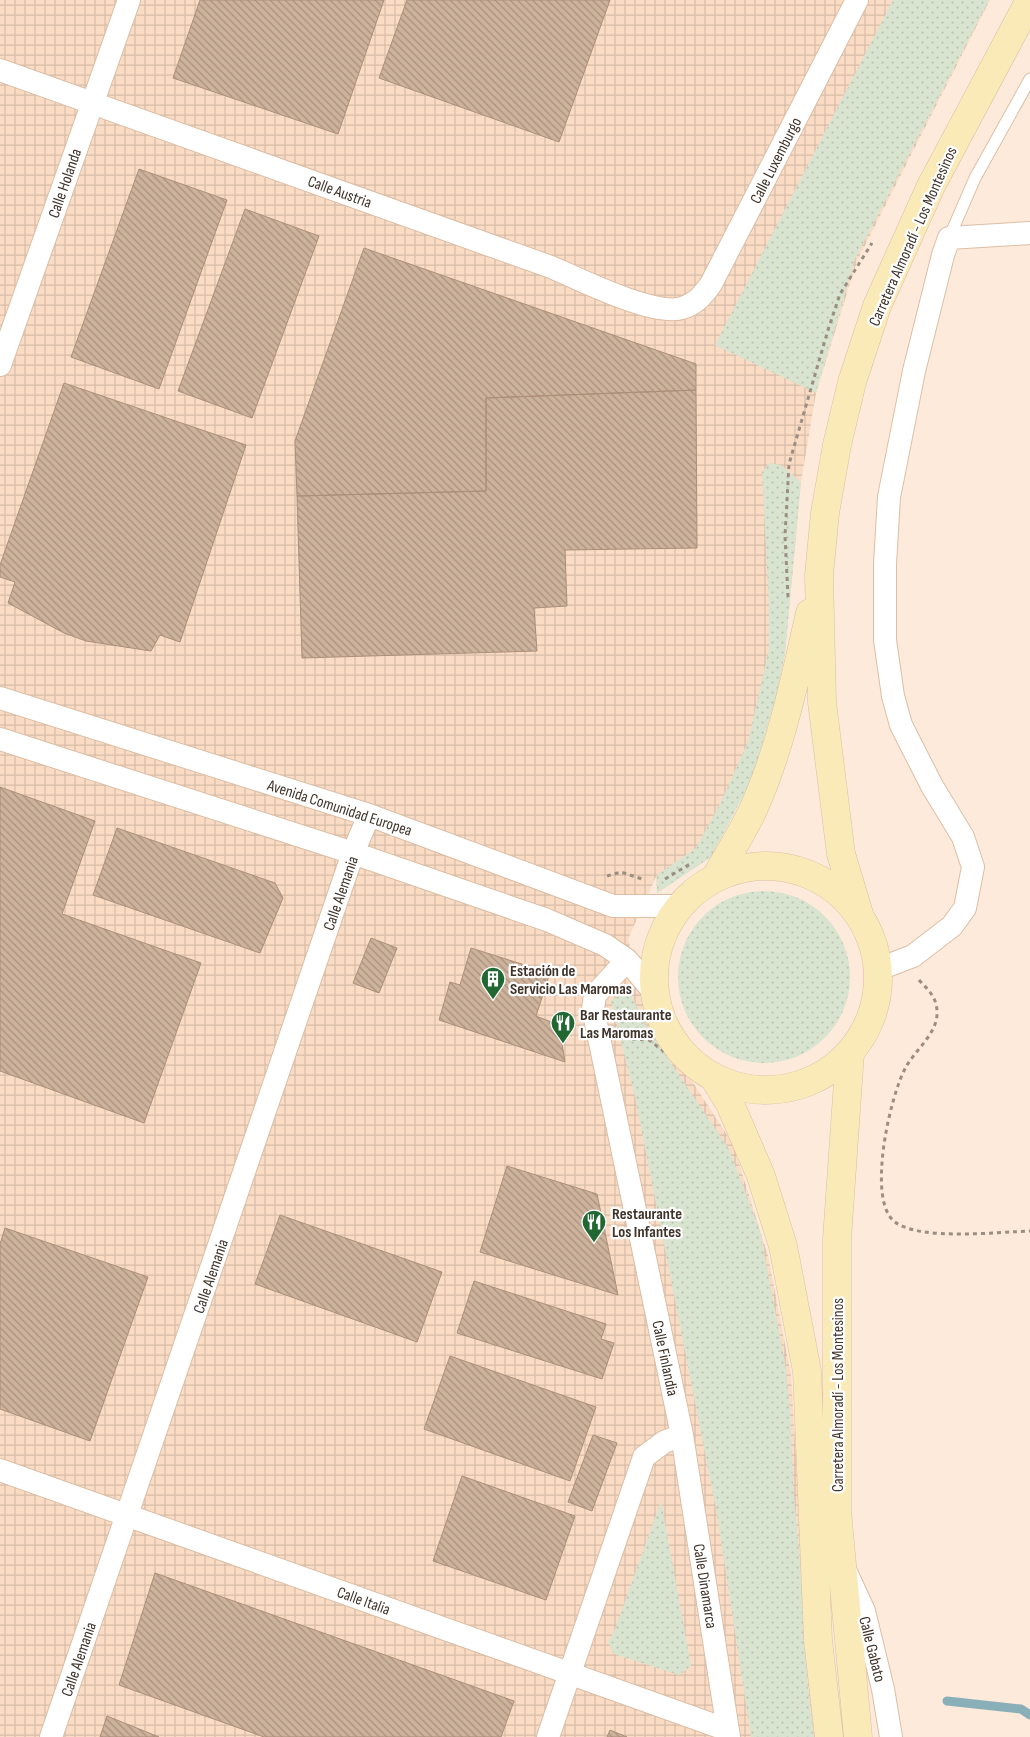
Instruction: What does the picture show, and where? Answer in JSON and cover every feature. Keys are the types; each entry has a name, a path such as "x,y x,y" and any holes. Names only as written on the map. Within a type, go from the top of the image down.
{"main road":[{"name":"Carretera Almoradí - Los Montesinos","path":"716,877 752,810 769,767 791,696 819,575 825,513 837,445 852,382 878,306 931,186 1030,0"},
{"name":"Carretera Almoradí - Los Montesinos","path":"819,575 824,711 841,854 859,914"},
{"path":"759,866 794,869 819,879 842,894 859,914 875,950 891,964 878,991 873,1014 864,1035 850,1053 828,1072 800,1085 771,1090 742,1088 705,1077 673,1042 660,1018 654,992 653,969 657,946 666,925 679,906 696,890 716,877 742,868 759,866"},
{"name":"Carretera Almoradí - Los Montesinos","path":"850,1053 838,1239 838,1511 858,1737"},
{"name":"Carretera Almoradí - Los Montesinos","path":"705,1077 730,1104 764,1185 783,1246 807,1371 818,1640 829,1737"}],"street":[{"name":"Calle Holanda","path":"0,365 129,0"},
{"name":"Calle Luxemburgo","path":"680,309 698,301 711,284 857,0"},
{"name":"Calle Austria","path":"0,70 551,267 636,302 680,309"},
{"path":"891,964 935,941 952,926 965,908 973,867 964,838 932,786 901,725 892,696 885,640 888,497 914,371 942,255 949,238 1030,233"},
{"name":"Avenida Comunidad Europea","path":"0,698 369,815 612,906 679,906"},
{"path":"0,739 354,853 580,933 605,945 627,960 654,992"},
{"name":"Calle Alemania","path":"51,1737 354,853 369,815"},
{"path":"593,1009 595,995 627,960"},
{"name":"Calle Finlandia","path":"593,1009 682,1435"},
{"path":"548,1737 644,1457 664,1442 682,1435"},
{"name":"Calle Dinamarca","path":"682,1435 729,1733"},
{"name":"Calle Italia","path":"0,1470 570,1673 729,1733"},
{"name":"Calle Gabato","path":"843,1566 864,1611 883,1688 891,1737"}],"lane":[{"path":"949,238 975,178 1030,79"}],"path":[{"path":"584,895 593,879 621,872 649,881"},
{"path":"891,964 934,995 937,1013 930,1033 906,1067 888,1117 881,1182 883,1204 895,1222 929,1233 1030,1231"},
{"path":"593,1009 609,1028 630,1039 649,1040 705,1077"}],"shaded area":[{"path":"0,0 990,0 857,261 816,393 801,482 785,653 776,697 711,857 657,893 656,877 628,939 647,1012 733,1144 768,1256 791,1375 810,1688 816,1737 0,1737"}],"green space":[{"path":"893,0 989,0 855,259 816,393 715,345"},
{"path":"769,463 781,465 801,482 785,653 776,697 752,779 711,857 657,893 657,875 696,848 720,804 748,742 769,649 769,605 762,472"},
{"path":"764,891 781,893 797,898 825,916 843,944 848,960 850,977 848,994 843,1010 825,1038 797,1056 781,1061 764,1063 747,1061 731,1056 703,1038 685,1010 680,994 678,977 680,960 685,944 703,916 731,898 747,893"},
{"path":"628,989 647,1028 729,1149 760,1231 785,1363 790,1409 793,1485 805,1620 807,1681 814,1737 751,1737 717,1514 635,1097 611,1001"},
{"path":"661,1501 691,1666 679,1675 614,1654 608,1642 614,1632"}],"building":[{"path":"200,0 384,0 338,134 173,78"},
{"path":"407,0 610,0 559,142 379,78"},
{"path":"139,169 227,200 159,389 71,357"},
{"path":"245,209 319,236 252,418 178,391"},
{"path":"364,248 696,364 696,390 486,398 486,491 297,496 295,441"},
{"path":"64,383 246,445 180,642 160,635 151,651 86,641 64,633 8,603 15,582 0,577 0,565"},
{"path":"696,390 697,548 565,550 567,606 534,608 537,651 302,658 297,496 486,491 486,398"},
{"path":"0,787 95,821 62,914 201,963 144,1123 0,1071"},
{"path":"117,828 275,883 283,898 260,953 93,895"},
{"path":"371,938 397,948 379,993 353,983"},
{"name":"Estación de Servicio Las Maromas","path":"471,948 550,973 536,1016 559,1025 565,1062 439,1020 450,982 460,985"},
{"path":"507,1166 597,1194 618,1295 480,1252"},
{"path":"280,1215 442,1272 417,1342 255,1284"},
{"path":"5,1228 148,1277 90,1441 0,1409 0,1244"},
{"path":"474,1281 606,1324 601,1339 614,1343 602,1379 457,1333"},
{"path":"450,1356 596,1407 570,1481 424,1429"},
{"path":"593,1435 617,1443 592,1511 568,1502"},
{"path":"462,1476 575,1516 546,1600 433,1561"},
{"path":"155,1573 514,1701 501,1737 264,1737 119,1685"},
{"path":"107,1716 159,1737 100,1737"},
{"path":"610,1730 627,1737 607,1737"}],"waterway":[{"path":"947,1701 1021,1709 1030,1715"}],"place":[{"name":"Estación de Servicio Las Maromas","path":"493,1000"},
{"name":"Bar Restaurante Las Maromas","path":"563,1044"},
{"name":"Restaurante Los Infantes","path":"594,1243"}]}
